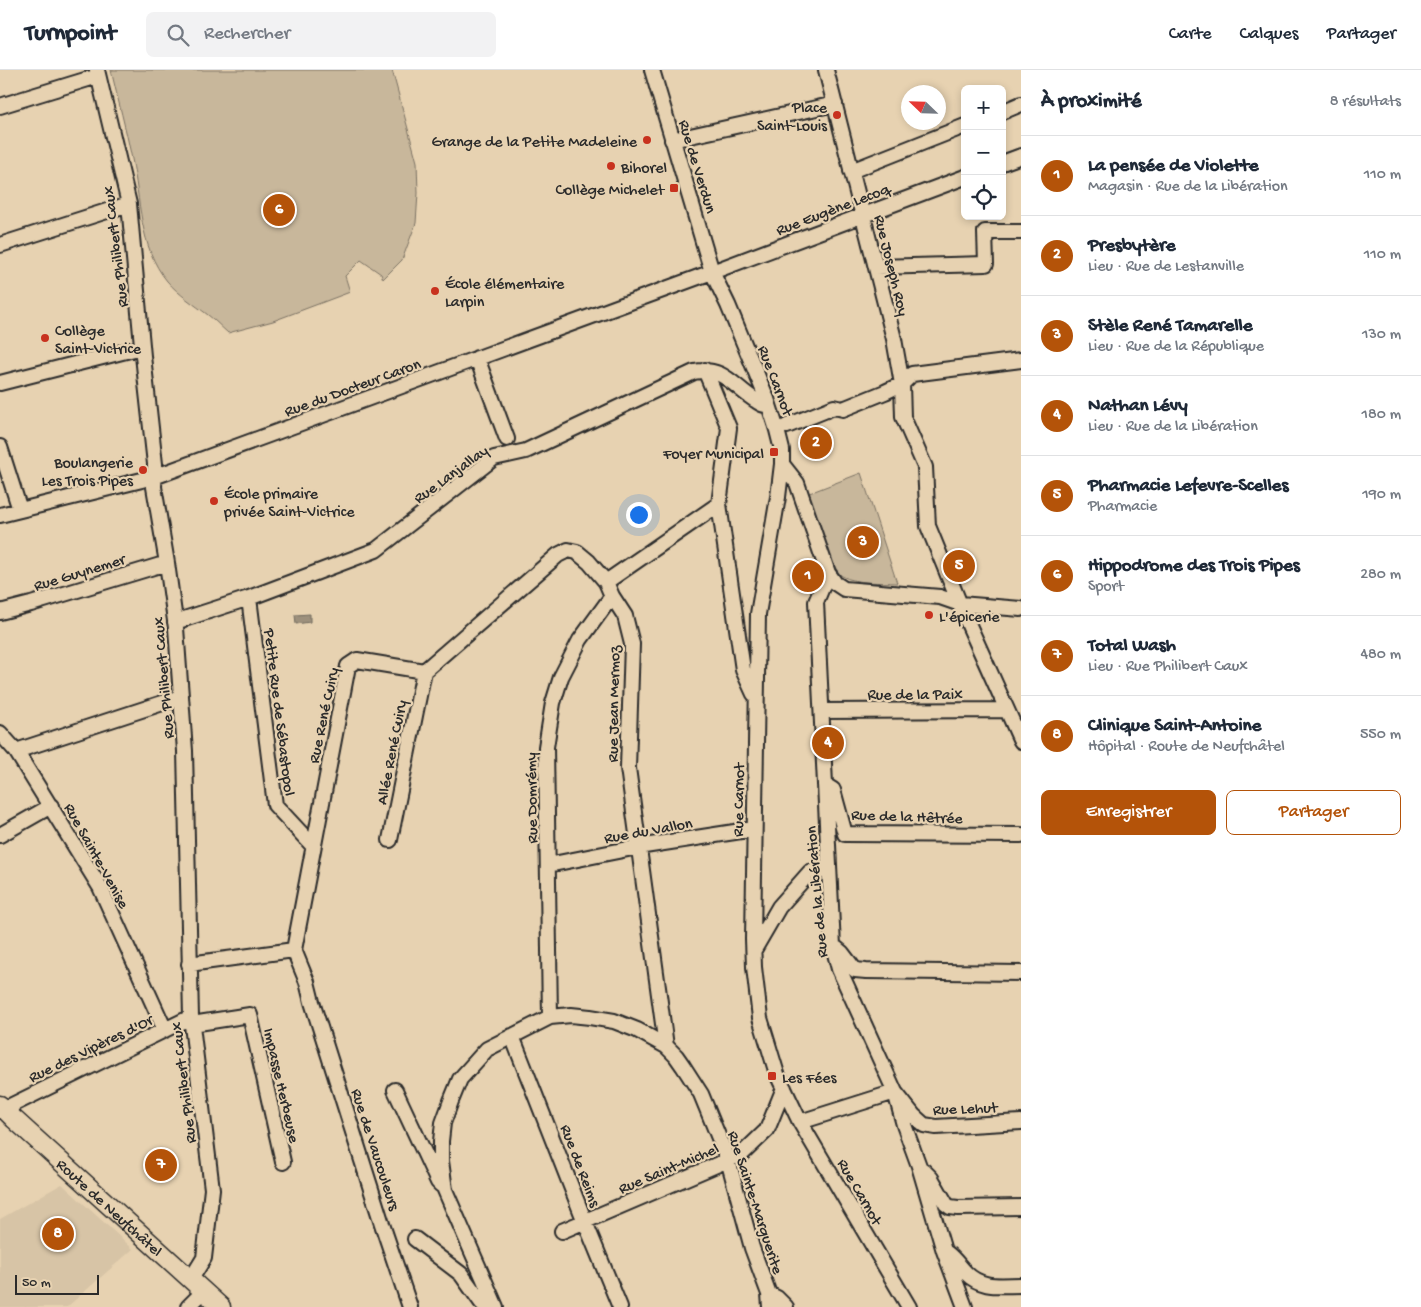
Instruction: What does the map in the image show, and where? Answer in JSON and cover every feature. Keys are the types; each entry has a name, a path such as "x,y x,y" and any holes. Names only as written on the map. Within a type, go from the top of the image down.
{"main road":[{"name":"Route de Neufchâtel","path":"1,1108 221,1307"}],"street":[{"name":"Rue de Verdun","path":"652,70 712,272"},
{"name":"Rue Joseph Roy","path":"826,70 894,340 902,384 903,417 925,467 928,526 960,604"},
{"path":"0,106 97,73"},
{"name":"Rue Philibert Caux","path":"97,73 129,204 155,464 154,487 176,622 185,751 189,964 192,1020 212,1189 204,1258 198,1285 188,1307"},
{"path":"672,140 834,104"},
{"path":"1006,110 1021,104"},
{"path":"852,171 961,128"},
{"path":"1006,162 1021,156"},
{"name":"Rue Eugène Lecoq","path":"712,272 961,178"},
{"path":"0,245 129,204"},
{"path":"876,267 986,264 986,232 1021,232"},
{"name":"Rue du Docteur Caron","path":"0,515 154,477 712,272"},
{"name":"Rue Carnot","path":"712,272 728,305 769,405 782,450 778,497 758,614 753,939 760,1018 777,1074 800,1122 909,1307"},
{"path":"0,383 142,346"},
{"path":"477,358 507,439"},
{"path":"787,426 834,407 843,409 902,384 912,374 1021,360"},
{"path":"705,370 725,377 764,406 769,405"},
{"path":"705,370 729,428 719,504 743,670 756,699"},
{"name":"Rue Lanjallay","path":"176,622 249,598 376,550 494,458 526,452 694,372 705,370"},
{"path":"0,447 20,510"},
{"path":"782,464 797,483 828,573 835,583 844,589 940,597 960,604 1021,609"},
{"path":"424,671 558,555 568,550 577,552 589,562 606,582 719,504"},
{"name":"Rue Guynemer","path":"0,612 167,562"},
{"name":"Rue de la Libération","path":"828,573 816,602 823,710 833,946 839,969 895,1092 944,1251 965,1307"},
{"name":"Rue Jean Mermoz","path":"606,582 624,616 632,644 628,768 666,1046"},
{"name":"Rue Domrémy","path":"550,1017 546,747 553,703 561,677 580,640 612,596"},
{"name":"Petite Rue de Sébastopol","path":"249,598 275,805 312,846"},
{"path":"960,604 1021,741"},
{"name":"Rue René Cuiry","path":"294,950 312,846 348,666 357,660 424,671"},
{"name":"Allée René Cuiry","path":"390,840 424,671"},
{"path":"16,751 181,697"},
{"name":"Rue de la Paix","path":"823,710 1007,710"},
{"name":"Rue Sainte-Venise","path":"0,733 16,751 100,887 165,1030"},
{"name":"Rue de la Hêtrée","path":"826,786 834,790 845,834 1021,835"},
{"path":"0,835 51,806"},
{"name":"Rue du Vallon","path":"548,865 638,847 754,829"},
{"path":"754,950 779,907 810,872 829,869"},
{"path":"833,946 855,970 1021,973"},
{"path":"189,964 294,950"},
{"name":"Rue de Vaucouleurs","path":"294,950 307,982 379,1215 410,1307"},
{"name":"Impasse Herbeuse","path":"192,1020 250,1015 283,1162"},
{"name":"Rue Sainte-Marguerite","path":"445,1190 440,1141 443,1123 460,1079 487,1049 550,1017 571,1015 614,1022 637,1030 666,1046 676,1056 701,1094 728,1160 752,1248 769,1301"},
{"name":"Rue des Vipères d'Or","path":"1,1108 165,1030 192,1020"},
{"name":"Rue de Reims","path":"512,1036 620,1307"},
{"name":"Rue Saint-Michel","path":"562,1231 742,1154 767,1130 784,1088"},
{"path":"395,1090 438,1182 445,1190 496,1307"},
{"path":"800,1122 895,1092"},
{"name":"Rue Lehut","path":"895,1092 924,1125 1021,1122"},
{"path":"919,1166 931,1178 946,1204 950,1207 1021,1207"},
{"path":"415,1239 461,1274 486,1307"},
{"path":"944,1251 974,1281 984,1285 1021,1285"},
{"path":"958,1290 976,1307"},
{"path":"769,1301 777,1298 786,1307"}],"shaded area":[{"path":"111,70 392,70 417,162 418,193 416,223 402,260 383,279 381,274 361,260 345,276 350,292 273,321 228,333 167,281 151,253 142,223 132,159"},
{"path":"861,473 897,583 861,581 842,576 828,551 807,494"},
{"path":"310,614 310,622 296,624 295,615"},
{"path":"62,1184 133,1249 67,1307 0,1307 0,1219"}],"place":[{"name":"Place Saint-Louis","path":"837,115"},
{"name":"Grange de la Petite Madeleine","path":"647,140"},
{"name":"Bihorel","path":"611,166"},
{"name":"Collège Michelet","path":"674,188"},
{"name":"Hippodrome des Trois Pipes","path":"279,210"},
{"name":"École élémentaire Larpin","path":"435,291"},
{"name":"Collège Saint-Victrice","path":"45,338"},
{"name":"Presbytère","path":"816,443"},
{"name":"Foyer Municipal","path":"774,452"},
{"name":"Boulangerie Les Trois Pipes","path":"143,470"},
{"name":"École primaire privée Saint-Victrice","path":"214,501"},
{"name":"Stèle René Tamarelle","path":"863,542"},
{"name":"Pharmacie Lefevre-Scelles","path":"959,566"},
{"name":"La pensée de Violette","path":"808,576"},
{"name":"L'épicerie","path":"929,615"},
{"name":"Nathan Lévy","path":"828,743"},
{"name":"Les Fées","path":"772,1076"},
{"name":"Total Wash","path":"161,1165"},
{"name":"Clinique Saint-Antoine","path":"58,1234"}]}
